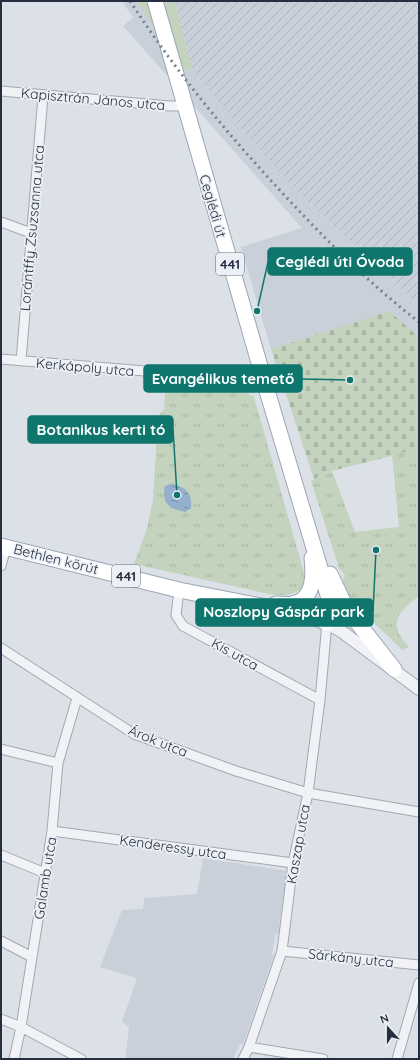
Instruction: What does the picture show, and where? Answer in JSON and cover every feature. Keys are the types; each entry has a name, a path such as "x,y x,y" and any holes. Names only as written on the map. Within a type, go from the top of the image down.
{"main road":[{"name":"Ceglédi út","path":"155,1 264,381 308,525"},
{"path":"251,604 293,604 310,592 313,564 308,525"},
{"path":"308,525 346,608 394,669"},
{"name":"441","path":"251,604 312,616 327,624 331,605 308,525"},
{"name":"Bethlen körút","path":"4,546 179,590 251,604"}],"street":[{"name":"Kapisztrán János utca","path":"1,91 43,96 184,106"},
{"name":"Lorántffy Zsuzsanna utca","path":"21,361 43,96"},
{"path":"1,222 31,233"},
{"name":"Kerkápoly utca","path":"1,359 264,381"},
{"path":"1,566 4,546"},
{"name":"Kis utca","path":"179,590 176,615 183,626 320,700"},
{"path":"327,624 341,631 419,689"},
{"name":"Kaszap utca","path":"243,1059 250,1047 282,951 293,863 308,793 320,700 327,624"},
{"name":"Árok utca","path":"1,648 134,734 236,771 308,793 419,812"},
{"name":"Galamb utca","path":"14,1059 21,1027 52,831 58,763 77,698"},
{"path":"1,749 58,763"},
{"name":"Kenderessy utca","path":"52,831 293,863"},
{"path":"1,855 45,873"},
{"path":"1,941 32,957"},
{"name":"Sárkány utca","path":"282,951 419,965"},
{"path":"398,1059 419,983"},
{"path":"1,1019 21,1027 81,1059"},
{"path":"250,1047 324,1059"}],"shaded area":[{"path":"122,1 136,1 181,69 193,71 233,120 292,187 419,305 419,337 389,311 271,349 241,247 302,228 123,26 133,18"},
{"path":"174,1 419,1 419,305 292,187 233,120 193,71"},
{"path":"203,858 287,871 278,934 275,934 272,955 274,955 243,1045 240,1044 233,1059 125,1059 129,1027 122,1022 137,978 100,967 122,910 143,909 144,898 197,894"}],"green space":[{"path":"136,1 174,1 193,71 181,69"},
{"path":"389,311 419,337 419,449 332,471 314,479 271,349"},
{"path":"166,383 240,389 254,397 305,576 304,587 300,590 287,595 269,594 134,564 147,528 153,500 158,416 164,409"},
{"path":"419,449 419,596 400,613 398,619 398,631 402,639 409,647 402,650 357,606 353,604 343,582 344,574 339,568 311,481 332,471 355,532 399,527 392,455"}],"water":[{"path":"169,484 183,488 189,494 191,498 191,508 185,512 171,508 165,501 164,487"}],"railway":[{"path":"130,1 166,53 204,103 265,175 350,263 419,322"}],"place":[{"name":"Ceglédi úti Óvoda","path":"257,311"},
{"name":"Evangélikus temető","path":"350,380"},
{"name":"Botanikus kerti tó","path":"177,495"},
{"name":"Noszlopy Gáspár park","path":"376,550"}]}
